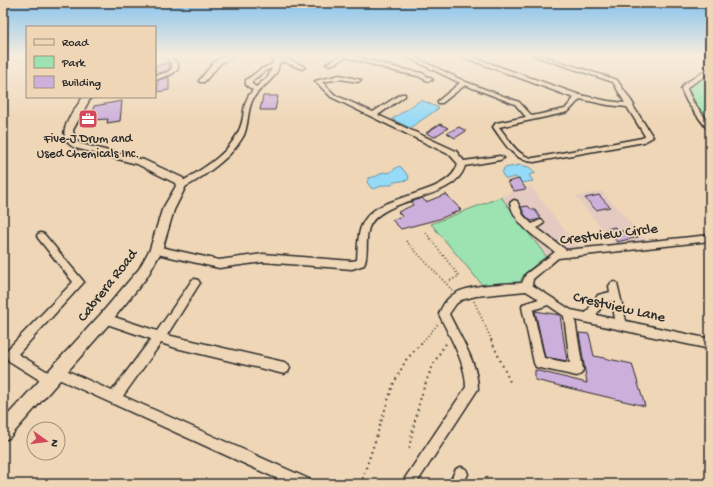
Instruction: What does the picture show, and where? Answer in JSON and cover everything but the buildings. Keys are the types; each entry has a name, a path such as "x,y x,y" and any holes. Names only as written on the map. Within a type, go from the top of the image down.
{"main road":[{"path":"86,98 68,130 68,136 72,143 78,146 140,162 179,181 181,186"},
{"name":"Cabrera Road","path":"3,432 105,319 143,273 156,250 167,212 181,186"}],"street":[{"path":"202,81 205,78"},
{"path":"252,78 249,80 249,85 257,90"},
{"path":"181,186 214,165 235,142 244,126 248,102 257,90 270,78"},
{"path":"156,250 219,264 264,258 352,265 361,262 365,229 369,220 380,211 398,201 445,185 456,178 462,169 462,164 453,153 333,96 318,81 336,78"},
{"path":"344,78 358,80"},
{"path":"426,78 430,80"},
{"path":"452,78 464,84 517,104 530,117"},
{"path":"523,78 578,97 631,105"},
{"path":"578,97 567,110 562,112 503,122 498,124 496,127 521,158 528,161 648,139 649,137 631,105 615,81 609,78"},
{"path":"698,78 686,85 684,89 690,102 710,129"},
{"path":"440,102 464,84"},
{"path":"373,115 403,95"},
{"path":"462,164 500,158"},
{"path":"514,203 514,210 531,228 564,254"},
{"path":"531,228 540,223"},
{"path":"41,236 79,282 12,354 13,357 54,376 114,398 304,484"},
{"name":"Crestview Circle","path":"528,287 527,282 529,277 556,255 710,238"},
{"path":"114,398 159,337 195,282"},
{"path":"614,286 621,325"},
{"path":"408,484 472,389 474,382 444,314 452,301 458,297 528,287"},
{"name":"Crestview Lane","path":"528,287 569,314 710,344"},
{"path":"588,318 602,298 610,296 616,297"},
{"path":"548,301 527,307 540,363 577,370 569,314"},
{"path":"105,319 176,343 284,368"}],"path":[{"path":"426,232 459,276 446,283"},
{"path":"406,241 458,297"},
{"path":"471,294 511,384"},
{"path":"361,484 393,385 406,360 437,327 444,314"},
{"path":"409,448 431,368 441,349 454,336"},
{"path":"486,477 492,484"}],"shaded area":[{"path":"531,187 579,247 559,249 546,256 501,197 514,191"},
{"path":"601,191 646,240 615,244 576,197"}],"green space":[{"path":"698,78 710,78 710,125 701,113 686,85"},
{"path":"501,197 546,256 524,274 520,282 484,287 431,224"}],"water":[{"path":"421,100 439,108 410,128 392,119"},
{"path":"520,165 529,167 536,173 529,175 533,181 521,183 516,177 506,179 502,174 504,168"},
{"path":"399,166 409,177 408,180 394,182 391,185 384,185 374,189 371,188 367,182 369,178 377,176 383,172 389,173"}],"place":[{"name":"Five-J Drum and Used Chemicals Inc.","path":"88,119"}]}
